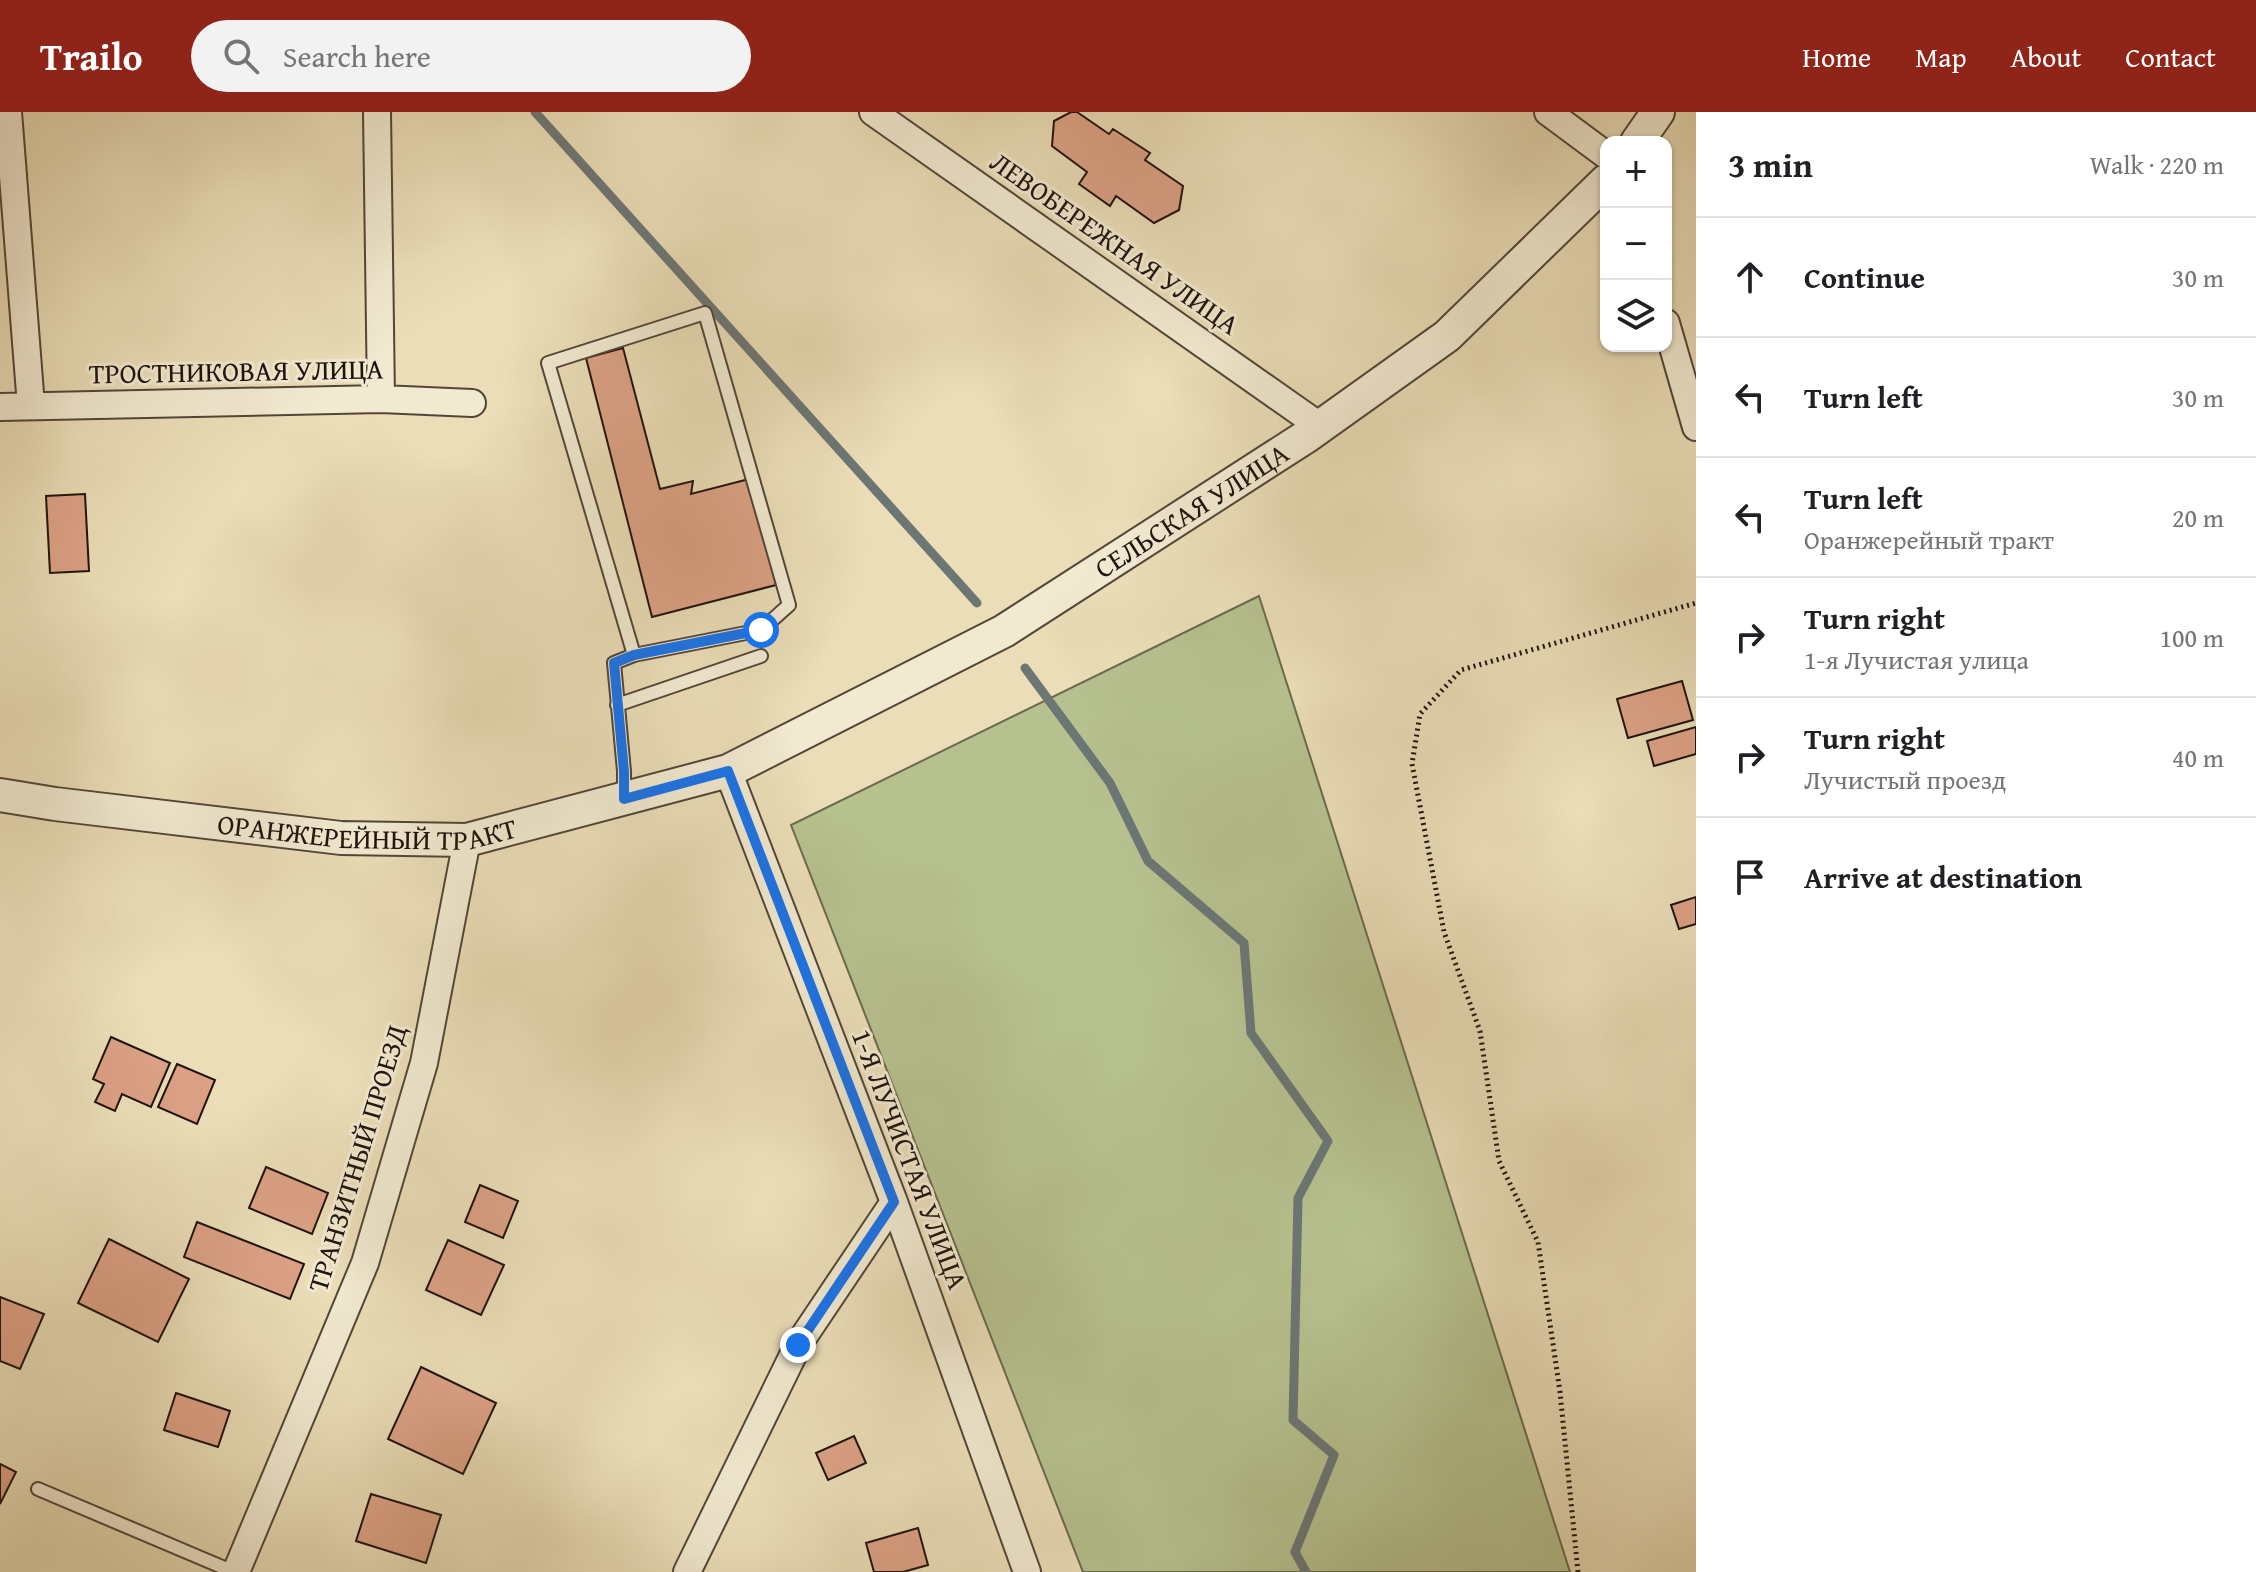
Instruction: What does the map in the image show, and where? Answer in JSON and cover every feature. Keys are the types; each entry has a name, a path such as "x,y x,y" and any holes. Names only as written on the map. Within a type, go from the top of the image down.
{"street":[{"path":"8,112 31,406"},
{"path":"377,112 381,399"},
{"name":"ЛЕВОБЕРЕЖНАЯ УЛИЦА","path":"873,112 1321,427"},
{"path":"1548,112 1600,151"},
{"path":"1641,136 1658,112"},
{"name":"СЕЛЬСКАЯ УЛИЦА","path":"728,771 1004,631 1321,427 1447,336 1600,187"},
{"path":"1672,344 1696,427"},
{"name":"ТРОСТНИКОВАЯ УЛИЦА","path":"0,407 381,399 472,403"},
{"name":"ОРАНЖЕРЕЙНЫЙ ТРАКТ","path":"0,795 341,838 467,840 728,771"},
{"name":"1-Я ЛУЧИСТАЯ УЛИЦА","path":"728,771 894,1202 1027,1572"},
{"name":"ТРАНЗИТНЫЙ ПРОЕЗД","path":"235,1572 365,1263 424,1063 467,840"},
{"path":"687,1572 798,1345 894,1202"}],"lane":[{"path":"624,799 614,663 634,655 761,630 789,605 705,313 548,363 634,655"},
{"path":"617,705 761,656"},
{"path":"38,1489 235,1572"}],"path":[{"path":"1578,1572 1560,1392 1538,1242 1499,1161 1480,1031 1444,932 1412,764 1420,714 1461,670 1696,603"}],"green space":[{"path":"1259,596 1570,1572 1083,1572 791,825"}],"building":[{"path":"1077,112 1109,134 1113,129 1150,153 1145,160 1183,186 1179,210 1154,223 1116,196 1110,206 1079,184 1087,172 1052,146 1054,121"},
{"path":"623,348 660,489 693,481 691,494 749,479 776,585 652,617 586,358"},
{"path":"85,494 89,571 50,573 46,496"},
{"path":"1682,681 1693,720 1628,738 1617,699"},
{"path":"1696,727 1696,754 1654,766 1647,741"},
{"path":"1696,897 1696,924 1679,929 1671,905"},
{"path":"111,1037 170,1063 151,1107 122,1094 115,1111 95,1102 104,1084 93,1079"},
{"path":"177,1064 215,1080 197,1124 158,1107"},
{"path":"266,1167 328,1193 312,1234 249,1208"},
{"path":"480,1185 518,1201 503,1238 465,1222"},
{"path":"197,1222 304,1264 290,1299 184,1257"},
{"path":"109,1239 189,1279 158,1342 78,1303"},
{"path":"448,1240 504,1265 481,1315 426,1290"},
{"path":"0,1297 44,1314 20,1369 0,1361"},
{"path":"421,1367 496,1403 463,1474 388,1439"},
{"path":"176,1393 230,1411 218,1447 164,1430"},
{"path":"854,1436 866,1463 828,1480 816,1453"},
{"path":"0,1464 16,1472 0,1504"},
{"path":"371,1494 441,1515 426,1563 356,1541"},
{"path":"918,1528 928,1565 903,1572 874,1572 866,1543"}],"waterway":[{"path":"535,112 977,603"},
{"path":"1025,668 1110,783 1148,861 1244,943 1251,1033 1328,1141 1298,1198 1293,1420 1334,1455 1295,1552 1306,1572"}],"route":[{"path":"761,630 634,655 614,663 624,799 728,771 894,1202 798,1345"}]}
